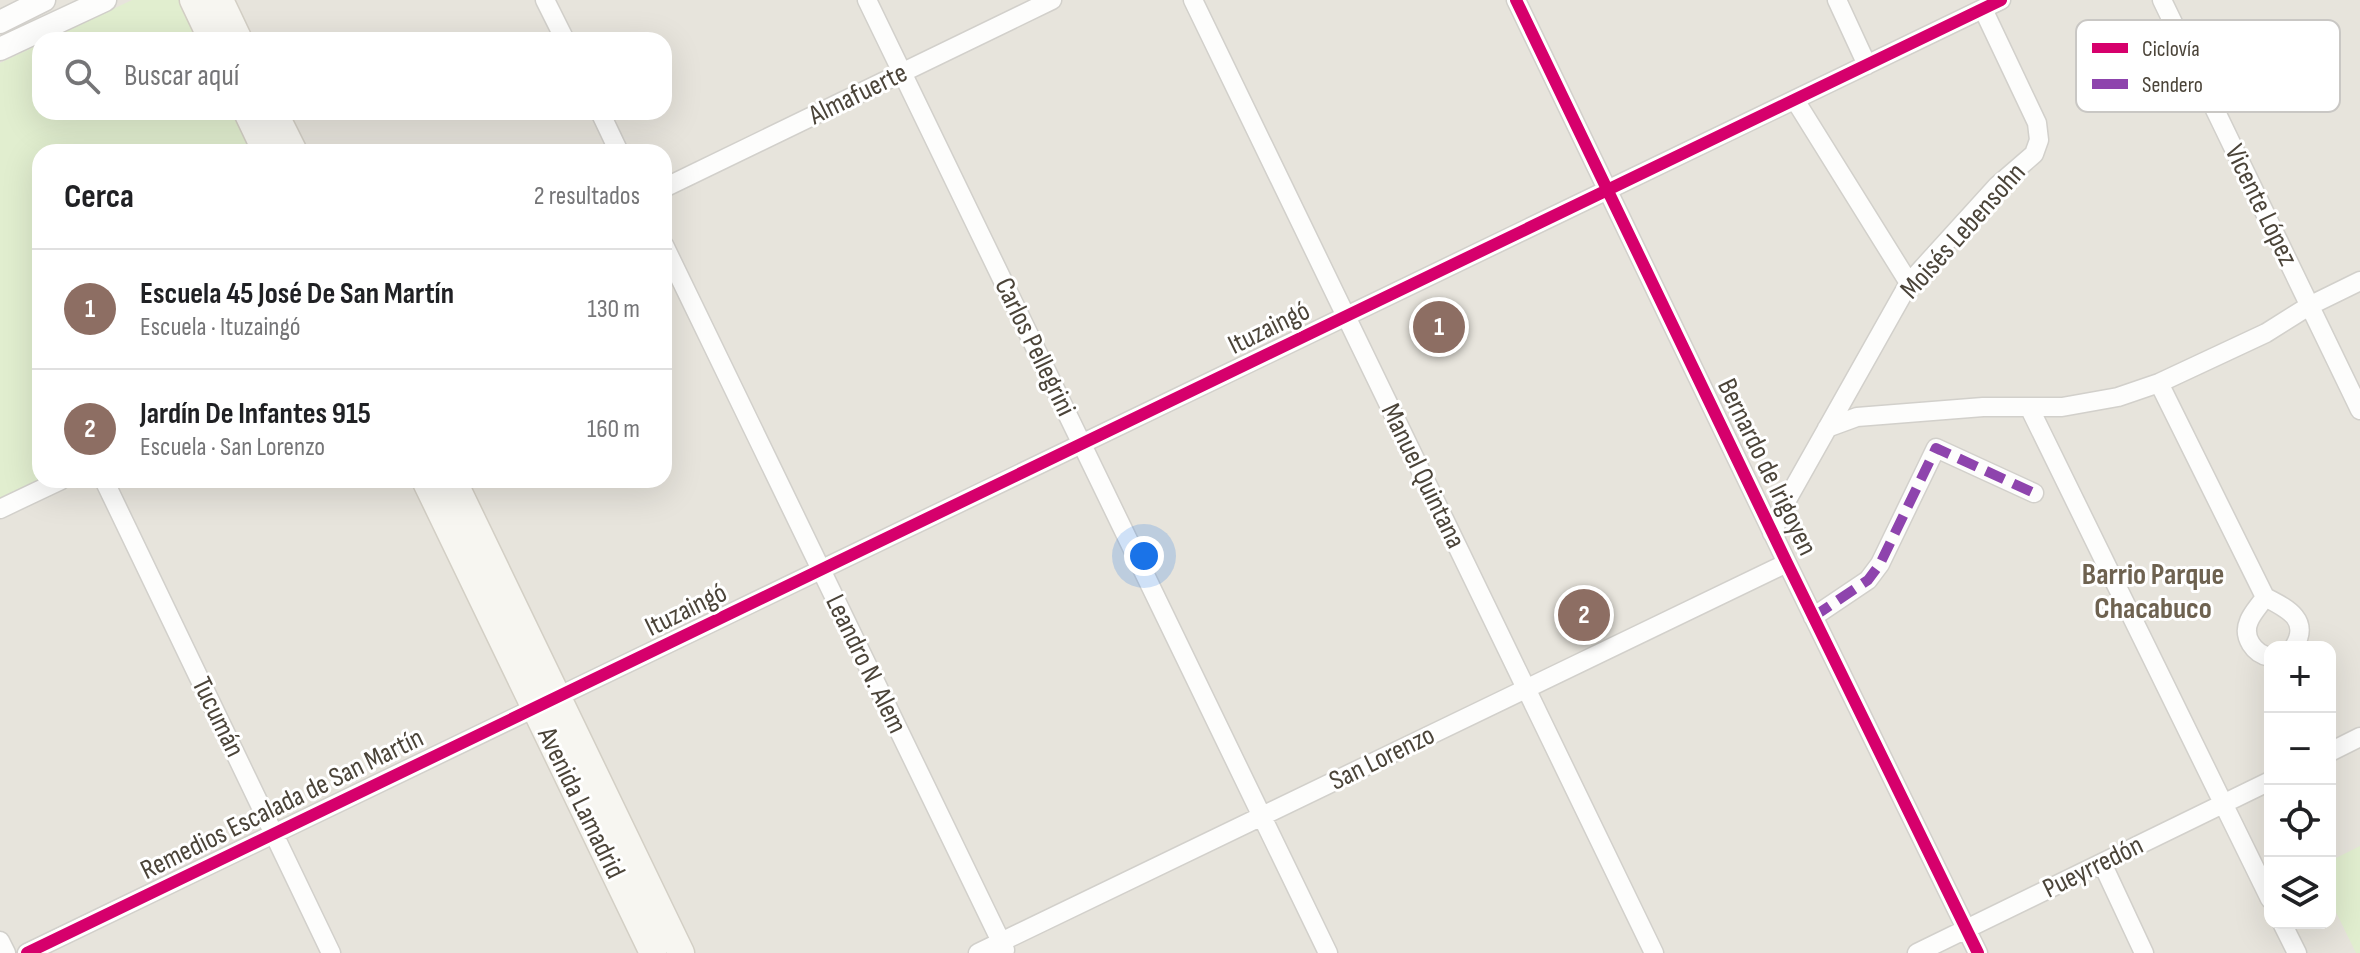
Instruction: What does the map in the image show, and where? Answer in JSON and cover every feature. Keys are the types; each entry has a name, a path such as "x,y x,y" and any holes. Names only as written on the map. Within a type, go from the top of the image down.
{"main road":[{"path":"193,0 208,32"},
{"path":"220,0 235,32"},
{"path":"251,120 262,144"},
{"path":"278,120 290,144"},
{"name":"Avenida Lamadrid","path":"429,488 681,953"},
{"name":"Avenida Lamadrid","path":"456,488 653,953"}],"street":[{"path":"0,22 44,0"},
{"path":"36,32 105,0"},
{"path":"545,0 561,32"},
{"name":"Carlos Pellegrini","path":"867,0 1328,953"},
{"name":"Almafuerte","path":"672,184 1052,0"},
{"name":"Manuel Quintana","path":"1193,0 1654,953"},
{"name":"Bernardo de Irigoyen","path":"1516,0 1978,953"},
{"path":"1837,0 1867,65"},
{"name":"Ituzaingó","path":"547,704 2001,0"},
{"name":"Vicente López","path":"2162,0 2172,20"},
{"name":"Moisés Lebensohn","path":"1772,533 1788,498 1909,283 1997,186 2034,154 2039,140 2037,123 1983,9"},
{"path":"0,49 32,34"},
{"path":"1795,100 1909,283"},
{"name":"Vicente López","path":"2216,112 2360,410"},
{"path":"604,120 615,144"},
{"name":"Leandro N. Alem","path":"672,262 1004,948"},
{"path":"1827,428 1857,417 1983,407 2062,407 2118,397 2159,383 2266,333 2309,306 2360,281"},
{"path":"2159,383 2265,597 2290,610 2299,623 2297,641"},
{"path":"2029,407 2264,887"},
{"path":"1813,617 1868,580 1880,564 1936,448 2034,493"},
{"path":"0,509 44,488"},
{"name":"Tucumán","path":"108,488 331,953"},
{"name":"San Lorenzo","path":"978,953 1004,948 1262,816 1787,563"},
{"path":"2264,654 2255,650 2248,640 2248,622 2265,597"},
{"name":"Remedios Escalada de San Martín","path":"27,953 547,704"},
{"path":"2336,749 2360,737"},
{"name":"Pueyrredón","path":"1917,953 2264,784"},
{"path":"2102,863 2144,953"},
{"path":"2285,929 2297,953"},
{"path":"0,941 6,953"}],"shaded area":[{"path":"0,0 2360,0 2360,953 0,953"}],"green space":[{"path":"132,0 182,0 196,32 65,32"},
{"path":"32,48 32,120 238,120 249,144 32,144 32,483 0,498 0,63"},
{"path":"2360,846 2360,953 2356,953 2336,912 2336,858"}],"marked path":[{"path":"1813,617 1868,580 1880,564 1936,448 2034,493"}],"cycle path":[{"path":"1516,0 1978,953"},
{"path":"27,953 2001,0"}],"place":[{"name":"Escuela 45 José De San Martín","path":"1439,327"},
{"name":"Jardín De Infantes 915","path":"1584,615"}],"district":[{"name":"Barrio Parque Chacabuco","path":"2153,592"}]}
